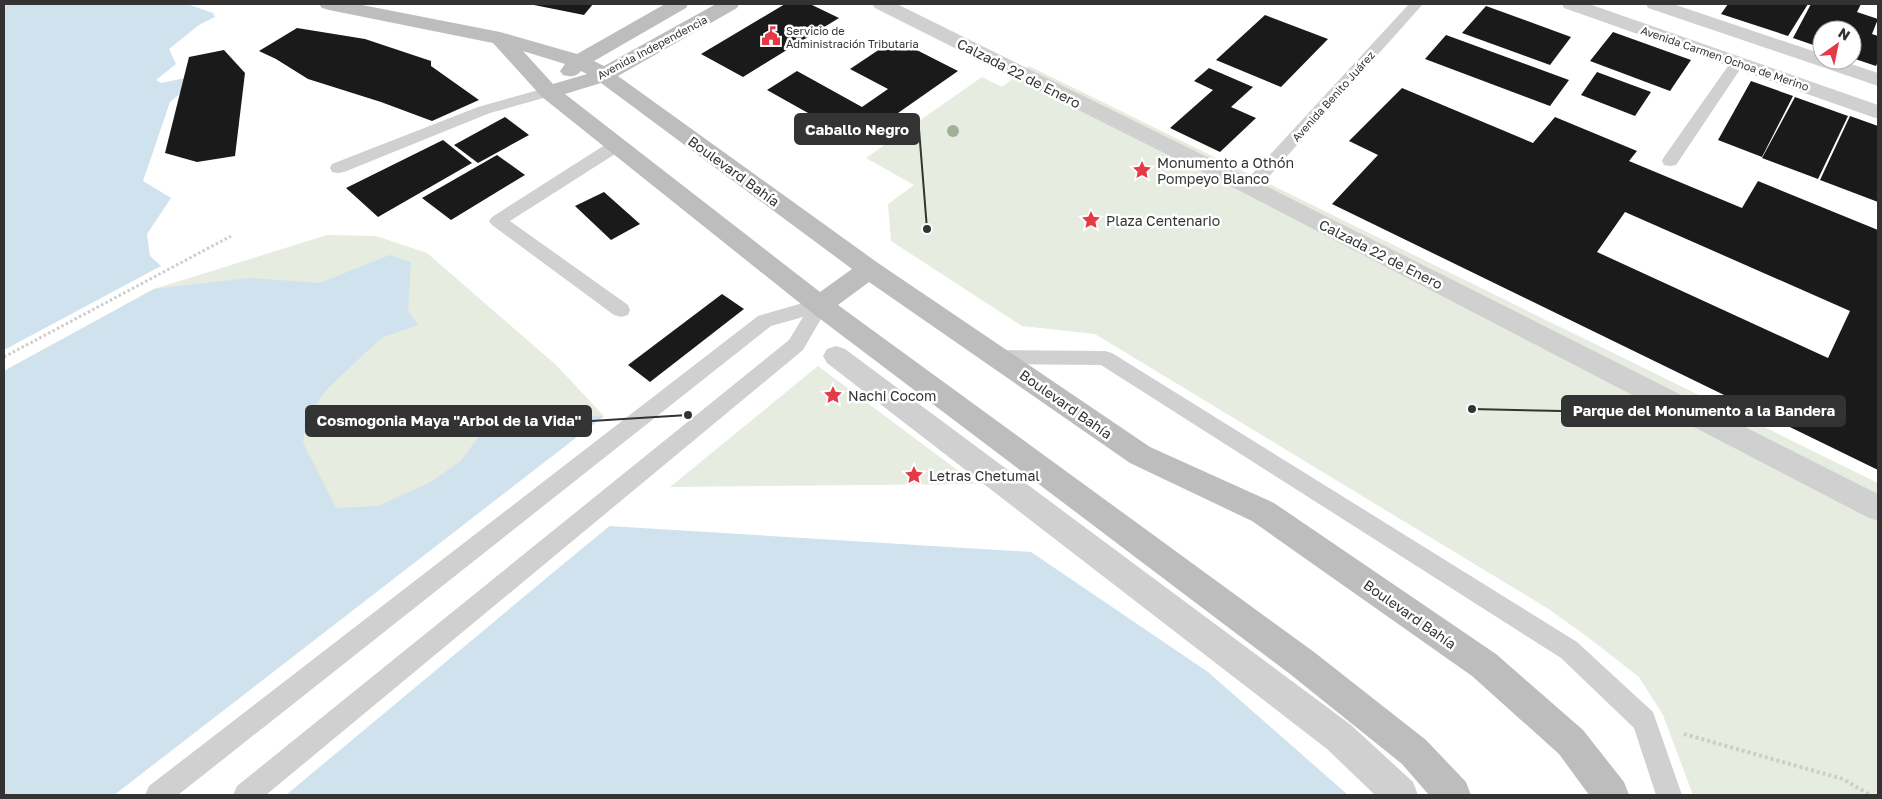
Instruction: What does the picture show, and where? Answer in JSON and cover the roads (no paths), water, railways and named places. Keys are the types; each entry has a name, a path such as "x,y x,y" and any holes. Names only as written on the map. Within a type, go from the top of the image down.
{"main road":[{"name":"Boulevard Bahía","path":"329,4 500,38 579,61 604,75 869,269 1140,455 1263,512 1484,665 1571,742 1611,795"},
{"name":"Avenida Independencia","path":"549,92 579,61 679,4"},
{"name":"Avenida Independencia","path":"549,92 604,75 730,4"},
{"path":"500,38 549,92 820,305 1302,663 1414,752 1453,795"},
{"path":"820,305 869,269"}],"street":[{"name":"Calzada 22 de Enero","path":"882,4 1250,187 1878,508"},
{"name":"Avenida Carmen Ochoa de Merino","path":"1571,4 1878,112"},
{"path":"1655,4 1878,80"},
{"path":"1738,62 1753,37"},
{"path":"836,356 1339,738 1400,795"}],"lane":[{"name":"Avenida Benito Juárez","path":"1250,187 1416,4"},
{"path":"1670,161 1738,62"},
{"path":"338,168 484,110 549,92"},
{"path":"617,145 498,221 621,310"},
{"path":"158,795 765,321 820,305"},
{"path":"246,795 796,345 820,305"},
{"path":"998,357 1105,358 1569,650 1644,721 1669,795"}],"water":[{"path":"9,4 187,4 213,13 215,17 199,25 169,49 176,64 156,80 161,83 185,78 193,83 170,102 143,181 171,198 147,234 150,256 161,266 4,350 4,6"},
{"path":"390,255 411,262 408,311 418,325 381,338 325,391 306,420 303,443 336,508 378,506 429,483 461,461 479,436 512,415 604,416 114,795 4,795 4,371 154,289 249,278 320,283"},
{"path":"609,526 1031,552 1208,672 1348,795 286,795"}],"place":[{"name":"Servicio de Administración Tributaria","path":"771,36"},
{"name":"Monumento a Othón Pompeyo Blanco","path":"1142,170"},
{"name":"Plaza Centenario","path":"1091,220"},
{"name":"Caballo Negro","path":"927,229"},
{"name":"Nachi Cocom","path":"833,395"},
{"name":"Parque del Monumento a la Bandera","path":"1472,409"},
{"name":"Cosmogonia Maya \"Arbol de la Vida\"","path":"688,415"},
{"name":"Letras Chetumal","path":"914,475"}]}
